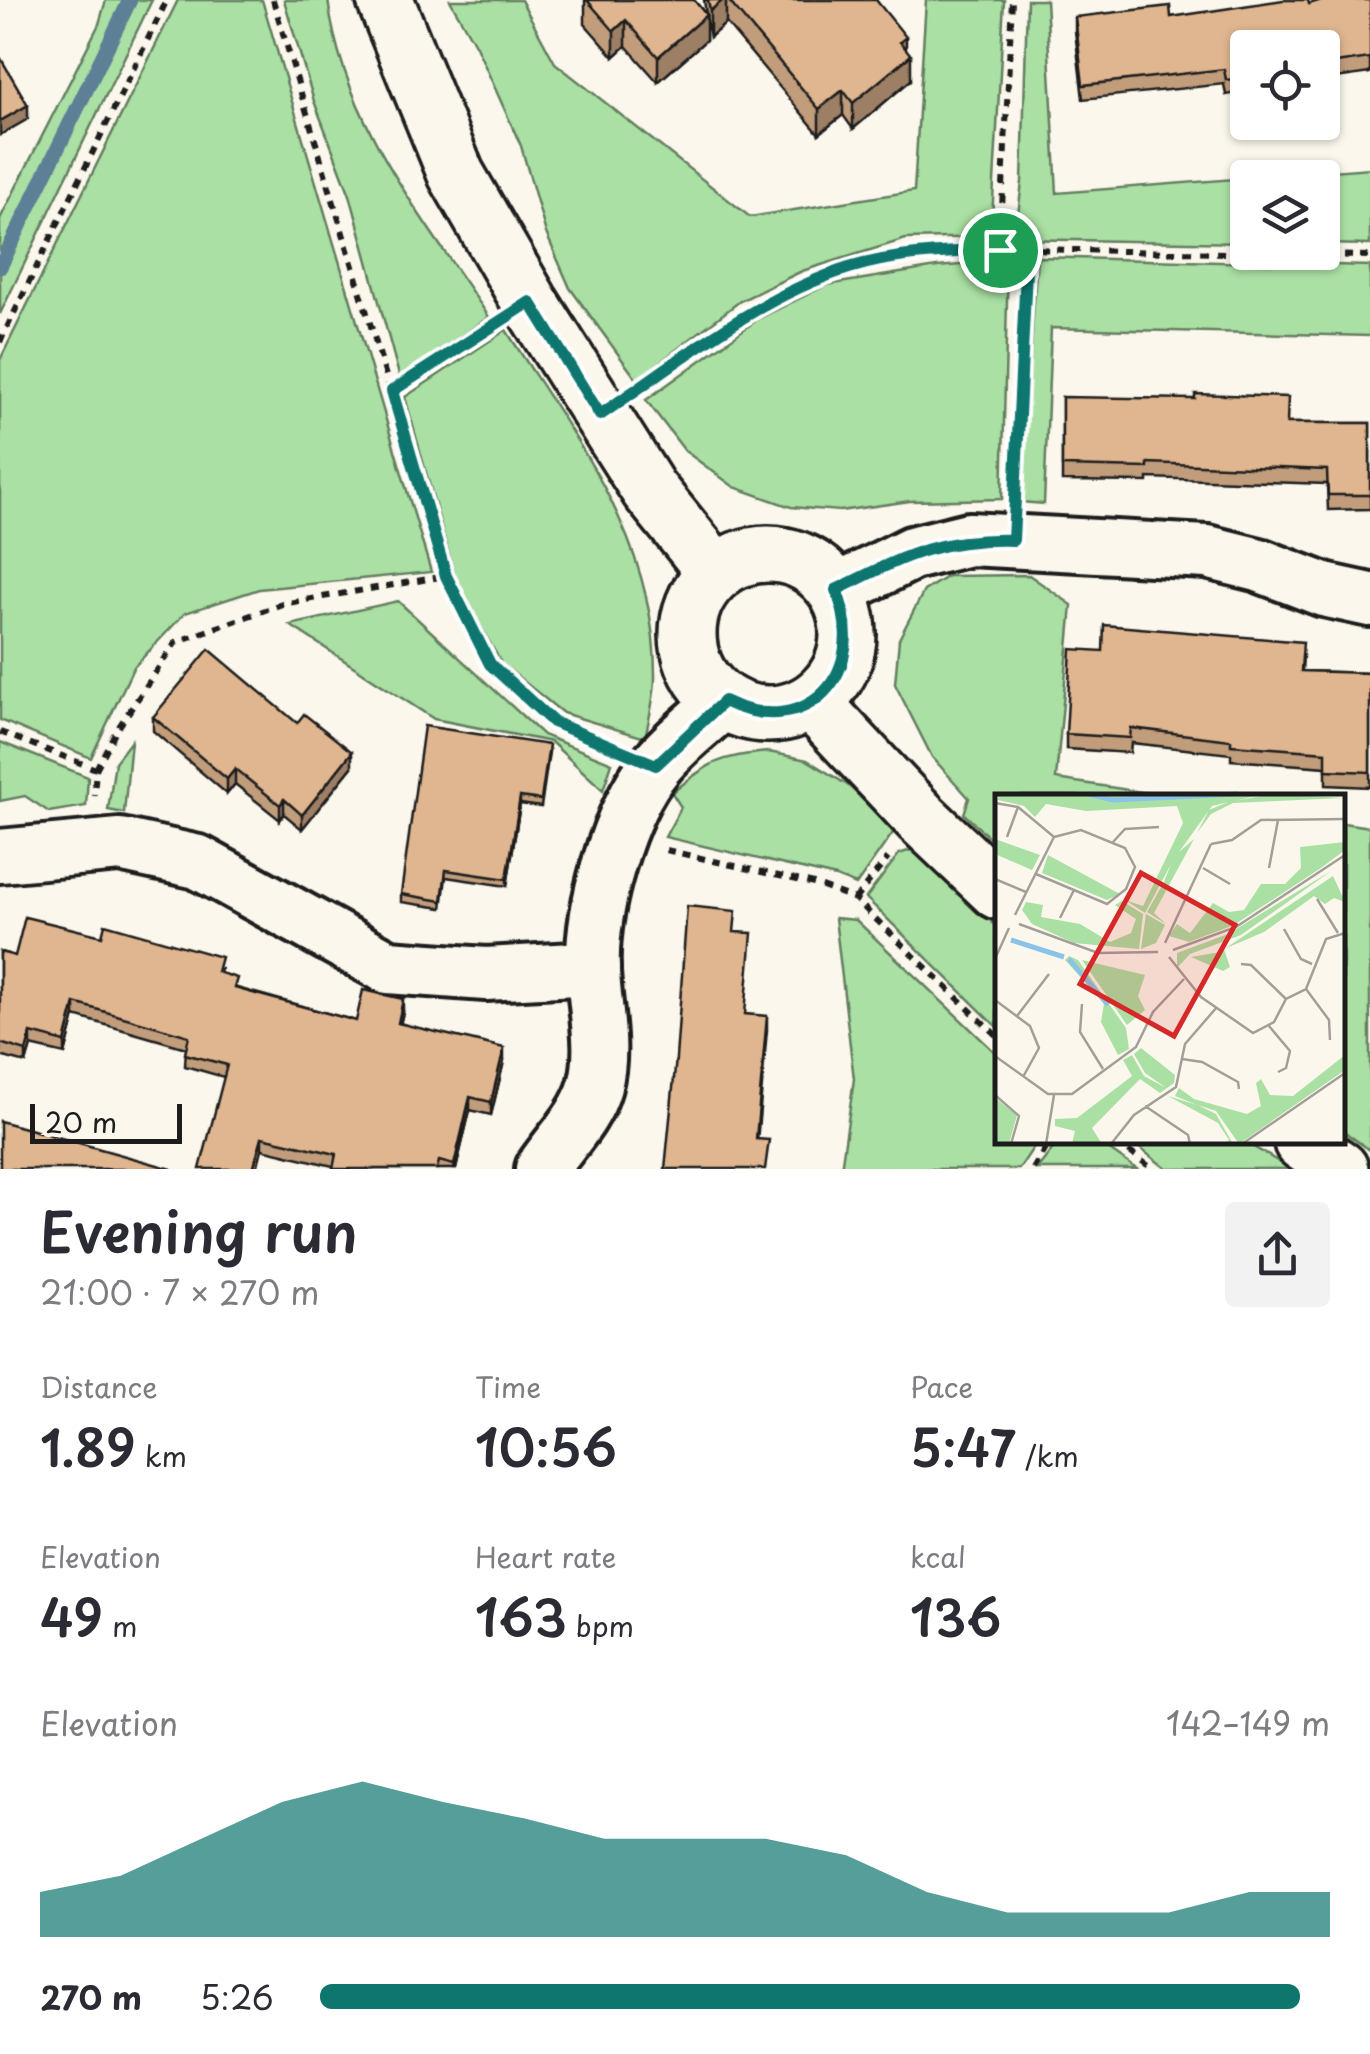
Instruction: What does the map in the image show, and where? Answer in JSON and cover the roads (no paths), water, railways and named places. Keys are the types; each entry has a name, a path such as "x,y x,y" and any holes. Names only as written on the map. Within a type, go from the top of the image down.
{"street":[{"path":"385,0 456,174 600,415 649,490 716,573"},
{"path":"836,590 912,552 969,539 1207,552 1259,565 1324,590 1370,600"},
{"path":"771,553 808,564 836,590 846,614 848,639 843,663 830,685 812,702 790,712 744,712 704,684 692,661 686,635 691,609 703,586 716,573 745,556 771,553"},
{"path":"542,1169 581,1117 595,1087 600,1048 593,968 600,901 631,808 656,765 724,701"},
{"path":"812,702 920,818 995,887"},
{"path":"0,856 120,845 198,862 388,967 486,974 593,968"},
{"path":"1305,1144 1340,1169"}],"waterway":[{"path":"0,267 130,0"}]}
